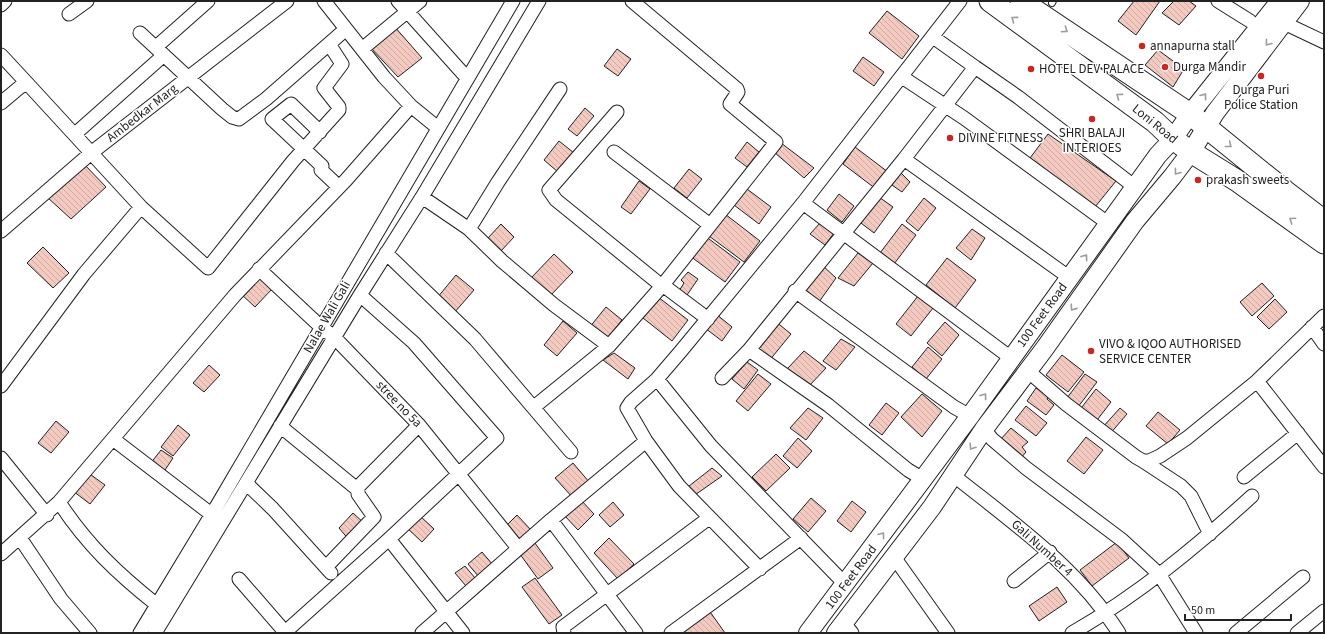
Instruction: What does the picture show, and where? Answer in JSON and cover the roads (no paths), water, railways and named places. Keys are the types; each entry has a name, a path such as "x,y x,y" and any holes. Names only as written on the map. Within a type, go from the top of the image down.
{"highway":[{"name":"Loni Road","path":"990,1 1155,122 1173,139 1236,180 1324,243"},
{"name":"Loni Road","path":"1021,1 1190,114 1285,192 1324,221"}],"main road":[{"name":"100 Feet Road","path":"808,633 970,416 1158,155 1173,139 1190,114 1280,1"},
{"name":"100 Feet Road","path":"844,629 894,557 932,507 984,429 1028,371 1135,220 1164,188 1191,152 1206,127 1300,1"},
{"path":"936,462 953,475"}],"street":[{"path":"1,4 5,1"},
{"path":"69,14 87,1"},
{"path":"75,134 160,51 208,1"},
{"name":"Ambedkar Marg","path":"1,231 91,152 287,1"},
{"path":"324,1 384,77 411,106 438,128"},
{"path":"398,1 406,12 467,78"},
{"path":"362,49 420,1"},
{"name":"Nalae Wali Gali","path":"140,633 513,1"},
{"path":"155,633 334,337 422,197 539,1"},
{"path":"534,406 609,346 662,286 776,142 730,104 738,92 737,89 632,1"},
{"path":"760,569 679,486 646,442 627,408 631,402 657,379 803,203 960,1"},
{"path":"1218,1 1250,21"},
{"path":"1284,23 1324,42"},
{"path":"140,33 227,113 235,119 239,119 266,99 346,29"},
{"path":"933,37 1018,97 1135,188"},
{"path":"1,55 141,207 208,268 304,149 340,108 324,88 342,64 329,44"},
{"path":"722,378 749,350 795,291 904,159 975,67"},
{"path":"902,77 946,105 1109,224"},
{"path":"1,103 26,82"},
{"path":"469,229 498,182 560,89"},
{"path":"320,132 291,104 272,119 322,166 321,170 338,187"},
{"path":"3,548 20,538 47,515 59,502 235,295 338,187 411,106"},
{"path":"617,112 549,190 556,200 662,286 708,319"},
{"path":"614,152 710,226"},
{"path":"904,159 1070,278"},
{"path":"422,197 469,229 502,261 554,305 609,346"},
{"path":"803,203 844,232 1011,358"},
{"path":"2,381 84,274 141,207"},
{"path":"386,254 459,323 534,406 571,452"},
{"name":"stree no 5a","path":"259,269 320,327 334,337 419,425 460,474 518,548"},
{"path":"795,291 954,407 970,416"},
{"path":"239,579 284,633 460,474 497,438 414,343 360,295"},
{"path":"1142,461 1149,461 1160,456 1188,438 1257,381 1324,316"},
{"path":"1312,327 1324,344"},
{"path":"749,350 848,420 908,470 923,479"},
{"path":"1028,371 1094,426 1142,461 1181,486 1191,496 1210,534"},
{"path":"657,379 712,446 845,584"},
{"path":"1257,381 1324,467"},
{"path":"357,489 419,425"},
{"path":"280,426 357,489 358,494 374,517 326,567"},
{"path":"984,429 992,439 1026,468 1122,540 1159,574 1196,633"},
{"path":"1244,477 1298,433"},
{"path":"113,440 211,514"},
{"path":"422,633 518,548 646,442"},
{"path":"1,458 47,515"},
{"name":"Gali Number 4","path":"953,475 1050,552 1106,613 1119,633"},
{"path":"246,483 278,514 339,583"},
{"path":"1072,633 1106,613 1159,574 1210,534 1252,496"},
{"path":"59,502 76,528 106,562 157,605"},
{"path":"564,633 563,627 607,592 709,518"},
{"path":"551,520 607,592 636,633"},
{"path":"20,538 60,599 90,633"},
{"path":"671,633 760,569 800,538"},
{"path":"389,539 463,633"},
{"path":"1014,581 1050,552"},
{"path":"894,557 948,633"},
{"path":"1236,633 1303,577"},
{"path":"1297,633 1324,611"}],"place":[{"name":"annapurna stall","path":"1142,46"},
{"name":"Durga Mandir","path":"1165,67"},
{"name":"HOTEL DEV PALACE","path":"1031,69"},
{"name":"Durga Puri Police Station","path":"1261,76"},
{"name":"SHRI BALAJI INTERIOES","path":"1092,119"},
{"name":"DIVINE FITNESS","path":"950,138"},
{"name":"prakash sweets","path":"1198,180"},
{"name":"VIVO & IQOO AUTHORISED SERVICE CENTER","path":"1091,351"}]}
